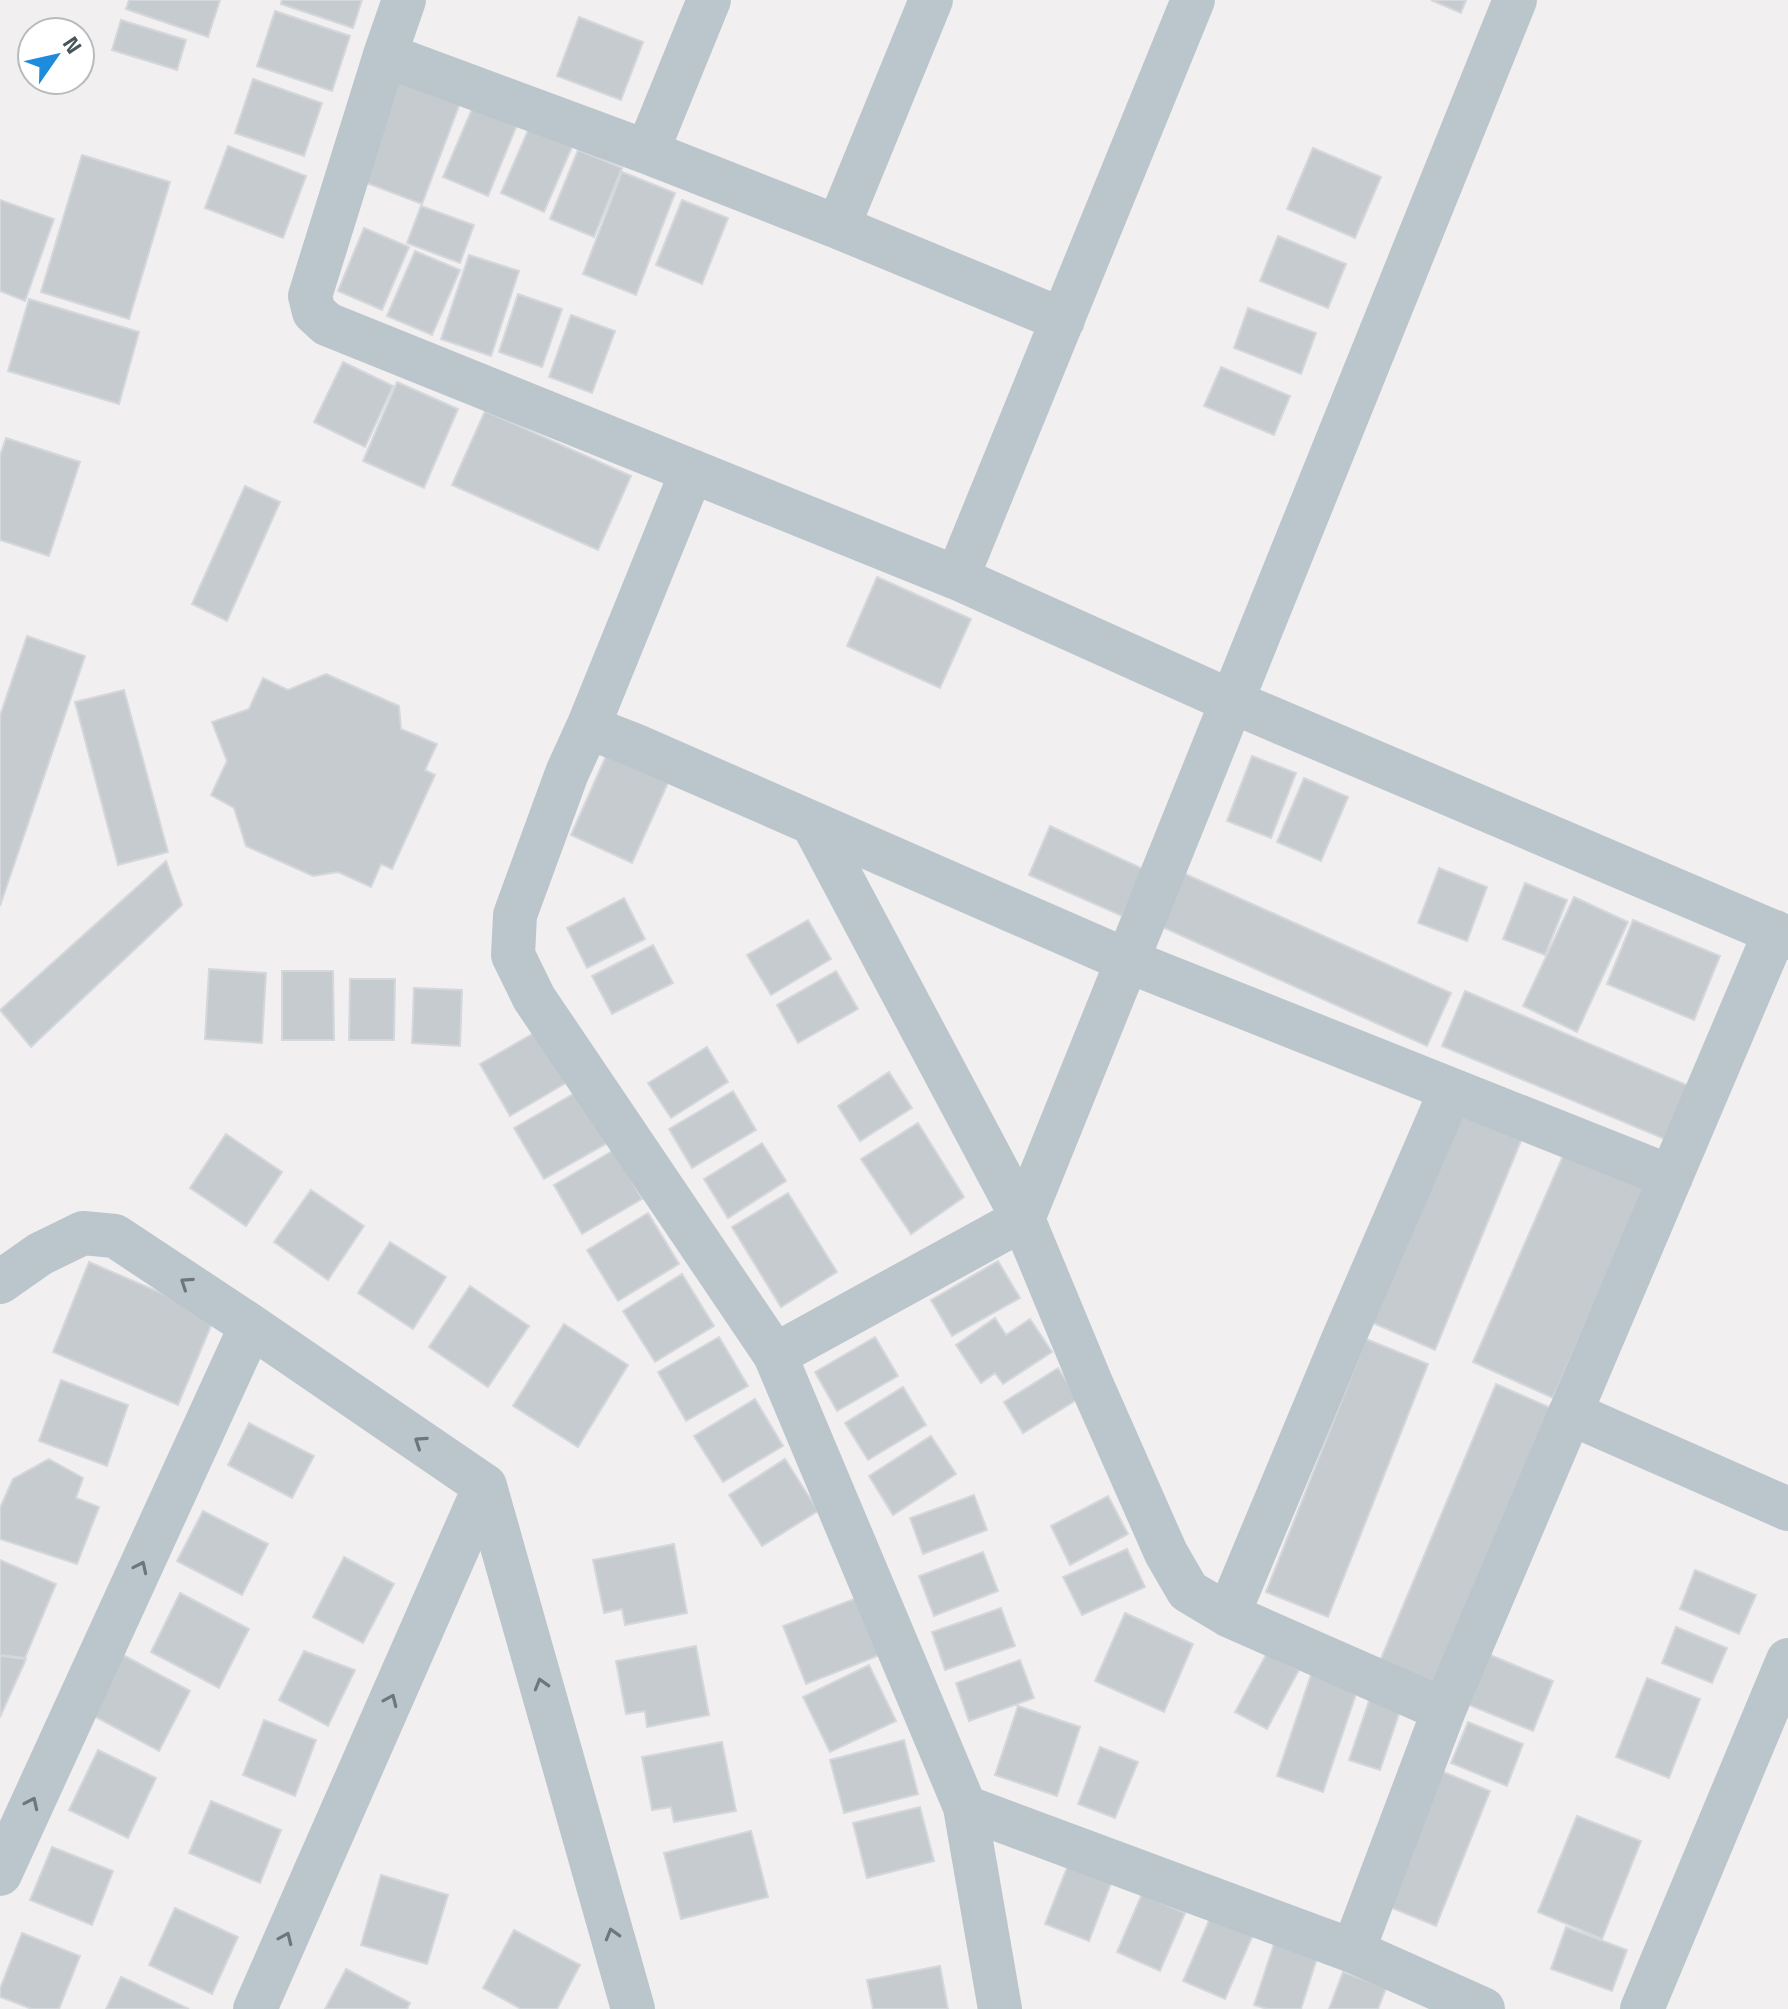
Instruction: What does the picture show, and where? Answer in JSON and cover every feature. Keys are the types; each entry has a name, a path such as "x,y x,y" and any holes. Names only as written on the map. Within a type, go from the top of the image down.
{"street":[{"path":"404,0 310,296 314,312 327,324 957,578 1233,702 1781,935 1671,1177 1444,1710 1353,1951"},
{"path":"647,152 709,0"},
{"path":"838,227 931,0"},
{"path":"957,578 1193,0"},
{"path":"775,1355 1023,1219 1515,0"},
{"path":"385,55 647,152 1063,320"},
{"path":"692,471 567,773 515,915 513,955 534,998 775,1355 965,1807 1000,2009"},
{"path":"588,727 1128,961 1671,1177"},
{"path":"813,824 1023,1219 1166,1553 1188,1591 1228,1615 1444,1710"},
{"path":"1228,1615 1451,1090"},
{"path":"0,1282 40,1254 83,1233 115,1236 485,1486 632,2008"},
{"path":"0,1874 251,1326"},
{"path":"1570,1413 1788,1509"},
{"path":"255,2009 485,1486"},
{"path":"1642,2009 1788,1660"},
{"path":"965,1807 1353,1951 1483,2009"}],"building":[{"path":"129,0 220,0 208,37 126,9"},
{"path":"282,0 362,0 353,28 281,4"},
{"path":"1431,0 1466,0 1461,13"},
{"path":"275,11 350,36 332,91 257,66"},
{"path":"579,17 643,42 621,100 557,76"},
{"path":"121,20 186,40 177,70 112,50"},
{"path":"253,79 322,103 304,156 235,133"},
{"path":"394,79 460,103 422,204 356,179"},
{"path":"475,102 519,120 488,196 443,177"},
{"path":"529,128 572,147 544,212 501,193"},
{"path":"228,146 306,176 283,238 205,208"},
{"path":"1313,148 1381,177 1355,238 1287,209"},
{"path":"578,150 622,168 594,237 550,219"},
{"path":"82,155 170,182 129,319 41,292"},
{"path":"622,172 675,193 636,295 583,274"},
{"path":"0,200 54,219 25,301 0,291"},
{"path":"682,200 728,218 702,284 656,265"},
{"path":"421,206 474,225 460,263 407,243"},
{"path":"364,228 409,247 382,310 338,291"},
{"path":"1278,236 1346,264 1328,308 1260,281"},
{"path":"415,251 460,270 432,335 387,316"},
{"path":"469,255 519,271 491,356 441,339"},
{"path":"518,294 562,309 542,367 499,352"},
{"path":"29,299 139,332 119,404 8,371"},
{"path":"1248,308 1316,333 1301,374 1234,348"},
{"path":"571,315 615,331 592,393 549,377"},
{"path":"343,362 393,386 365,447 314,422"},
{"path":"1221,367 1290,396 1274,435 1204,406"},
{"path":"397,382 458,409 424,488 363,461"},
{"path":"485,411 631,476 598,550 452,485"},
{"path":"6,438 80,462 49,556 0,540 0,456"},
{"path":"245,486 280,502 227,621 192,604"},
{"path":"877,577 971,619 940,688 847,646"},
{"path":"27,636 85,656 0,906 0,716"},
{"path":"326,674 399,706 401,729 437,744 425,770 435,775 392,869 381,864 371,887 338,872 313,876 246,846 234,808 211,795 227,761 212,722 249,709 263,678 288,690"},
{"path":"124,690 168,852 118,865 75,702"},
{"path":"610,747 672,774 632,863 571,835"},
{"path":"1252,756 1296,773 1271,838 1227,821"},
{"path":"1304,778 1348,797 1321,861 1277,842"},
{"path":"1050,826 1143,869 1122,916 1029,875"},
{"path":"166,861 182,905 31,1047 0,1010"},
{"path":"1439,868 1487,887 1467,941 1418,923"},
{"path":"1183,873 1451,993 1427,1046 1160,926"},
{"path":"1525,883 1567,900 1545,955 1503,939"},
{"path":"1574,897 1628,922 1577,1032 1523,1006"},
{"path":"624,898 645,939 587,968 567,928"},
{"path":"808,920 831,959 771,995 747,955"},
{"path":"1633,920 1720,956 1694,1020 1607,984"},
{"path":"653,945 673,983 612,1014 592,976"},
{"path":"209,969 266,973 262,1043 205,1039"},
{"path":"282,971 333,971 334,1040 282,1040"},
{"path":"836,971 858,1009 798,1043 777,1005"},
{"path":"350,979 395,979 394,1040 349,1040"},
{"path":"414,988 462,990 460,1046 412,1043"},
{"path":"1465,991 1696,1089 1674,1143 1442,1046"},
{"path":"541,1029 571,1080 510,1116 480,1064"},
{"path":"707,1047 728,1082 671,1118 648,1083"},
{"path":"889,1072 912,1108 860,1141 838,1106"},
{"path":"580,1090 609,1142 544,1179 514,1128"},
{"path":"733,1091 756,1130 692,1168 669,1129"},
{"path":"1463,1105 1525,1131 1435,1350 1373,1323"},
{"path":"918,1123 964,1197 911,1234 861,1159"},
{"path":"226,1134 282,1172 246,1226 190,1188"},
{"path":"762,1143 786,1181 728,1218 704,1179"},
{"path":"1566,1149 1646,1184 1553,1398 1473,1362"},
{"path":"614,1150 642,1199 582,1234 554,1185"},
{"path":"311,1190 364,1226 328,1280 274,1242"},
{"path":"788,1193 837,1272 781,1307 732,1227"},
{"path":"648,1213 679,1264 618,1301 587,1250"},
{"path":"390,1242 446,1277 413,1329 358,1293"},
{"path":"998,1261 1020,1298 952,1336 931,1300"},
{"path":"89,1262 215,1316 178,1405 53,1352"},
{"path":"682,1274 714,1326 655,1362 623,1311"},
{"path":"470,1286 529,1326 488,1387 429,1347"},
{"path":"995,1318 1006,1335 1030,1319 1052,1352 1003,1384 995,1373 981,1383 956,1345"},
{"path":"564,1324 628,1365 578,1447 513,1406"},
{"path":"719,1337 748,1386 686,1421 658,1372"},
{"path":"875,1337 898,1376 837,1411 815,1372"},
{"path":"1366,1339 1428,1364 1328,1617 1266,1592"},
{"path":"1058,1368 1078,1399 1023,1433 1004,1402"},
{"path":"61,1380 128,1405 107,1466 39,1441"},
{"path":"1496,1384 1551,1408 1436,1684 1380,1661"},
{"path":"903,1387 926,1425 868,1460 845,1423"},
{"path":"755,1399 783,1446 723,1482 694,1436"},
{"path":"249,1423 314,1456 292,1498 228,1465"},
{"path":"931,1436 956,1474 893,1515 869,1476"},
{"path":"49,1459 83,1478 76,1498 99,1507 77,1564 0,1539 0,1508 13,1479"},
{"path":"785,1459 818,1511 762,1546 729,1495"},
{"path":"974,1495 987,1530 923,1554 910,1518"},
{"path":"1108,1496 1128,1534 1070,1565 1051,1526"},
{"path":"203,1511 268,1544 242,1595 177,1561"},
{"path":"674,1544 687,1613 625,1625 622,1609 604,1613 593,1560"},
{"path":"1127,1549 1145,1587 1082,1615 1063,1577"},
{"path":"983,1552 998,1591 934,1616 919,1576"},
{"path":"344,1557 394,1584 363,1643 313,1617"},
{"path":"0,1560 56,1584 25,1658 0,1655"},
{"path":"1695,1570 1756,1595 1739,1634 1680,1609"},
{"path":"180,1593 249,1629 219,1688 151,1652"},
{"path":"862,1596 885,1653 806,1684 783,1626"},
{"path":"1001,1608 1015,1646 945,1670 932,1632"},
{"path":"1125,1613 1193,1644 1164,1712 1095,1681"},
{"path":"1676,1627 1727,1648 1712,1683 1662,1663"},
{"path":"696,1646 709,1715 647,1727 645,1711 626,1714 616,1661"},
{"path":"304,1651 355,1670 328,1726 279,1700"},
{"path":"1267,1653 1299,1670 1267,1729 1235,1712"},
{"path":"123,1655 190,1691 159,1751 92,1715"},
{"path":"1490,1655 1553,1681 1533,1731 1469,1705"},
{"path":"0,1656 26,1659 0,1717"},
{"path":"1020,1660 1034,1698 969,1721 956,1683"},
{"path":"869,1665 896,1721 830,1752 803,1697"},
{"path":"1312,1672 1358,1688 1323,1792 1277,1776"},
{"path":"1647,1678 1700,1699 1669,1778 1616,1757"},
{"path":"1370,1698 1401,1708 1380,1770 1349,1760"},
{"path":"1018,1706 1080,1727 1057,1796 995,1775"},
{"path":"264,1720 316,1740 295,1796 243,1775"},
{"path":"1468,1722 1523,1744 1507,1786 1451,1763"},
{"path":"904,1740 918,1794 844,1813 830,1760"},
{"path":"722,1742 736,1811 674,1822 671,1807 652,1810 642,1757"},
{"path":"1100,1747 1138,1762 1115,1818 1078,1804"},
{"path":"98,1750 156,1778 128,1838 69,1810"},
{"path":"1441,1771 1490,1791 1436,1926 1387,1906"},
{"path":"211,1801 281,1830 260,1883 189,1853"},
{"path":"920,1807 934,1861 867,1878 853,1823"},
{"path":"1577,1816 1641,1841 1602,1939 1538,1912"},
{"path":"751,1831 768,1897 681,1919 664,1853"},
{"path":"52,1847 113,1871 92,1925 30,1900"},
{"path":"1070,1860 1113,1878 1089,1941 1045,1924"},
{"path":"381,1875 448,1895 427,1964 361,1945"},
{"path":"1142,1894 1185,1913 1160,1971 1117,1952"},
{"path":"175,1908 238,1937 212,1994 149,1965"},
{"path":"1211,1916 1253,1935 1225,1999 1183,1981"},
{"path":"1566,1927 1627,1950 1612,1991 1551,1969"},
{"path":"514,1930 580,1965 557,2009 521,2009 483,1988"},
{"path":"22,1933 80,1956 59,2009 32,2009 0,1997 0,1989"},
{"path":"1275,1941 1318,1955 1301,2009 1267,2009 1254,2005"},
{"path":"940,1966 948,2009 873,2009 867,1980"},
{"path":"346,1969 410,2003 407,2009 325,2009"},
{"path":"1343,1972 1386,1988 1378,2009 1329,2009"},
{"path":"121,1977 128,1980 189,2009 106,2009"}]}
